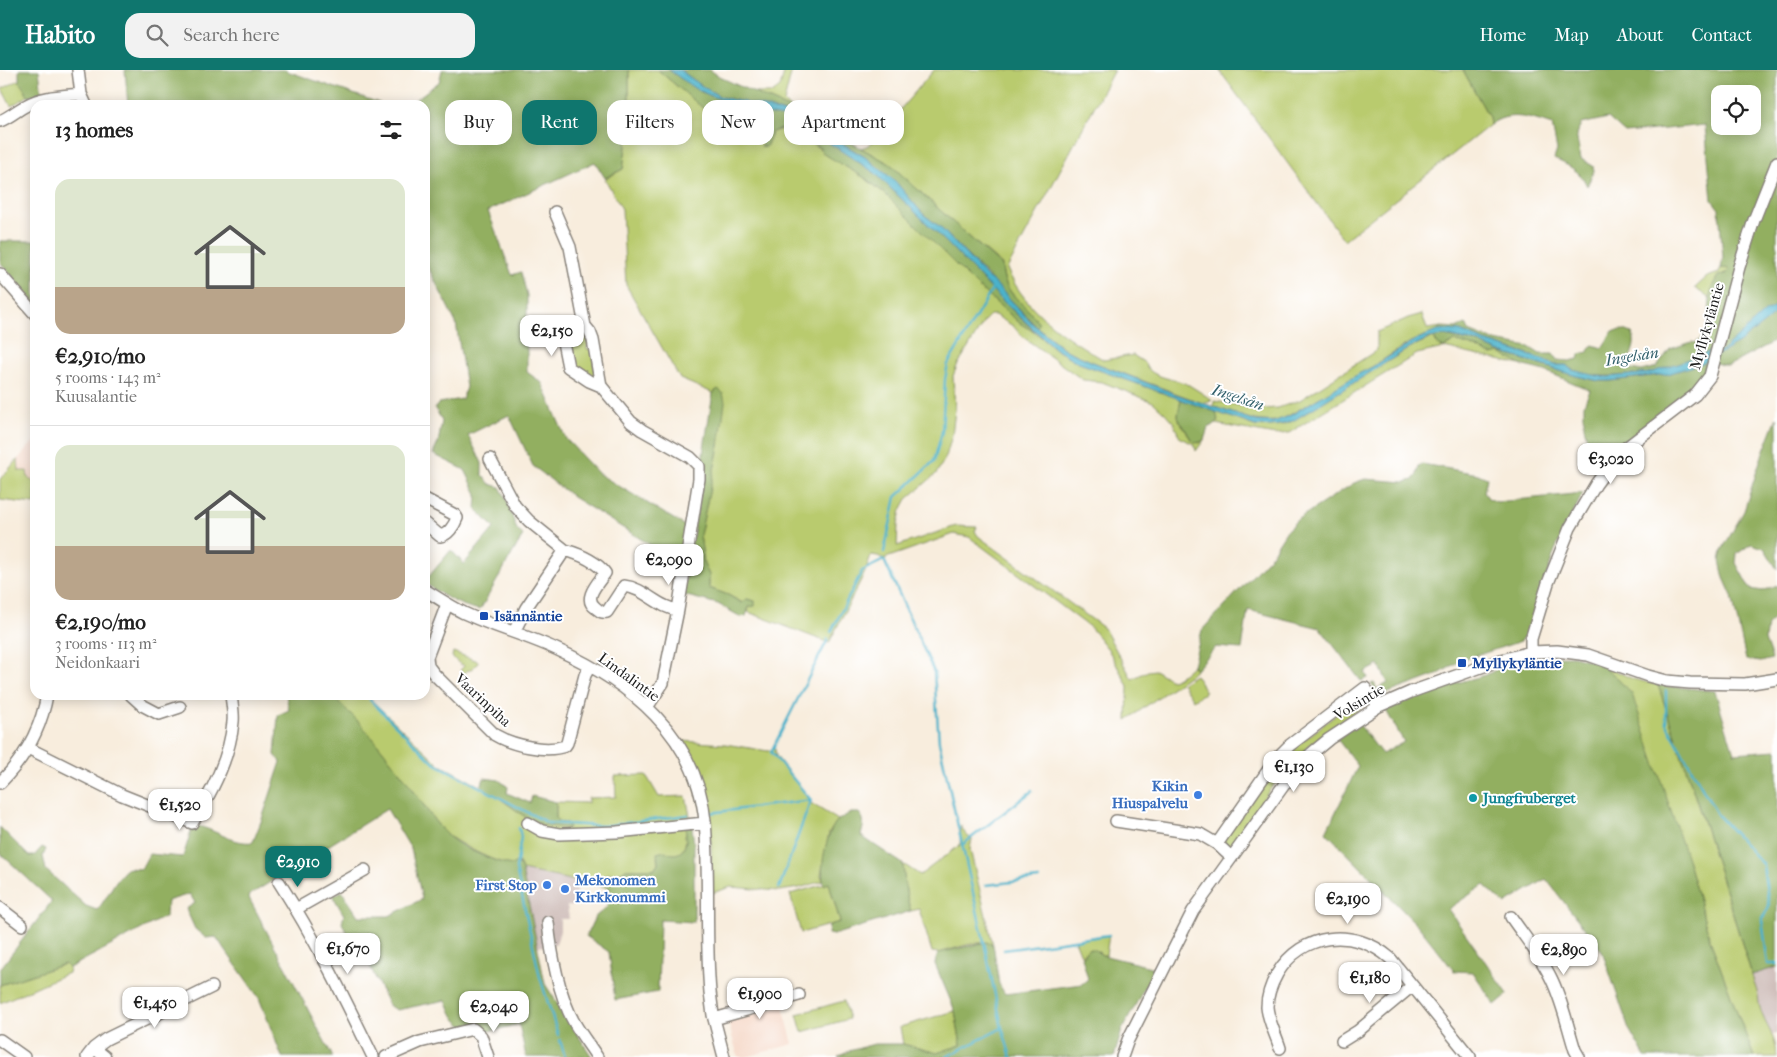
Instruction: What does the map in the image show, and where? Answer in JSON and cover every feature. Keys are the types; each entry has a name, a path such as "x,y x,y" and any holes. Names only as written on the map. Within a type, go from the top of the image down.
{"street":[{"path":"78,70 81,94 84,100"},
{"path":"36,100 81,94"},
{"path":"0,121 10,117 30,103"},
{"name":"Myllykyläntie","path":"1531,652 1530,639 1548,583 1570,528 1596,484 1619,453 1698,391 1710,376 1746,244 1777,162"},
{"path":"555,212 570,247 585,326 593,340 601,386"},
{"path":"0,274 5,288 30,310"},
{"path":"585,326 569,329 564,333 563,342 568,367 589,381 601,386 631,422 690,457 699,466 699,480 678,610 663,683 648,706"},
{"path":"490,459 515,506 529,521 565,550 577,554 601,568 605,574 592,592 590,599 592,605 602,613 607,612 624,586 632,586 670,609 678,610"},
{"path":"430,502 455,515 457,518 451,529 444,536 440,536 430,527"},
{"path":"514,632 526,608 565,550"},
{"name":"Lindalintie","path":"430,593 466,614 556,649 590,666 648,706 679,744 696,781 705,823 709,978 714,1019 724,1057"},
{"name":"Vaarinpiha","path":"430,649 447,604"},
{"name":"Volsintie","path":"1122,1057 1128,1040 1193,911 1294,771 1329,739 1379,706 1392,699 1498,661 1531,652 1558,651 1588,655 1667,681 1745,684 1777,679"},
{"name":"Vaarinpiha","path":"430,669 495,735 520,746 554,749 565,746 585,675 590,666"},
{"path":"1217,844 1276,759 1290,746 1365,688 1379,706"},
{"path":"0,782 16,765 28,748 42,720 46,700"},
{"path":"136,700 142,706 159,714 180,707"},
{"path":"28,748 122,795 192,823 216,780 229,747 234,721 232,700"},
{"path":"1116,821 1200,834 1217,844 1231,858"},
{"path":"528,823 542,831 559,834 617,832 705,823"},
{"path":"296,909 365,870"},
{"path":"278,882 296,909 342,991 373,1057"},
{"path":"0,908 22,925"},
{"path":"1511,917 1550,975 1579,1057"},
{"path":"548,922 550,947 567,1007 575,1024 597,1057"},
{"path":"1280,1048 1268,1010 1272,983 1284,964 1307,945 1325,939 1344,938 1364,942 1390,958 1470,1057"},
{"path":"1342,1041 1358,1031 1412,986"},
{"path":"87,1057 94,1048 106,1039 212,987"},
{"path":"714,1019 799,995"},
{"path":"386,1057 420,1042 473,1029 481,1036 488,1057"},
{"path":"0,1040 24,1057"},
{"path":"94,1048 105,1057"}],"shaded area":[{"path":"30,446 30,503 0,500 0,479"},
{"path":"522,870 578,882 573,906 567,906 569,919 560,919 560,931 556,944 537,947"},
{"path":"1777,967 1777,1033 1772,1034 1762,1016 1752,975"},
{"path":"783,1006 793,1044 746,1057 738,1057 728,1022"}],"green space":[{"path":"19,70 39,70 42,95 28,96 19,80"},
{"path":"125,70 284,70 371,100 128,100"},
{"path":"442,70 629,70 629,100 607,100 607,145 626,145 623,169 605,178 595,162 488,211 512,275 521,272 527,295 527,372 542,383 566,439 599,474 687,527 681,564 573,497 533,466 509,415 468,435 482,463 482,475 490,484 500,487 517,530 523,535 480,610 451,600 430,586 430,575 451,550 464,564 494,528 476,509 477,494 465,470 433,454 438,443 442,421 435,408 439,403 462,399 466,387 456,323 430,271 430,100 415,100 439,82"},
{"path":"629,70 658,70 678,87 702,101 702,145 774,145 774,131 781,129 784,130 784,145 814,145 825,154 865,178 884,193 976,285 1021,324 1034,331 1055,349 1079,363 1181,400 1178,416 1180,421 1191,440 1199,443 1204,440 1196,451 1194,444 1180,438 1173,422 1153,402 1102,382 1083,380 1023,337 1013,326 995,315 990,315 957,366 953,376 955,410 952,435 946,457 936,474 907,499 901,510 898,524 897,546 956,526 977,527 975,531 978,536 1104,628 1132,679 1148,671 1155,670 1171,680 1180,676 1193,665 1196,670 1127,720 1128,686 1108,649 1091,628 969,537 954,534 886,558 886,560 871,555 865,572 829,643 748,612 749,607 755,601 747,599 743,603 709,588 709,575 704,564 700,535 719,446 718,389 713,393 680,379 626,285 622,209 605,179 623,169 626,145 692,145 692,100 629,100"},
{"path":"658,70 669,70 701,92 727,100 702,100 702,107"},
{"path":"680,70 710,70 722,78 770,100 735,100 721,97"},
{"path":"785,70 792,70 784,106 774,100 755,93 772,93 780,87"},
{"path":"934,70 1114,70 1007,269 1015,284 1036,311 1048,322 1104,360 1133,355 1145,363 1152,372 1189,385 1212,400 1202,403 1093,362 1066,350 1037,327 1038,324 1033,316 1006,285 1002,265 890,164 861,148 868,145 904,145 904,105"},
{"path":"1219,70 1463,70 1489,117 1490,125 1344,240"},
{"path":"1463,70 1777,70 1777,340 1728,366 1710,362 1699,384 1689,394 1603,462 1589,445 1584,427 1584,405 1590,390 1545,371 1520,365 1500,353 1492,355 1455,341 1444,348 1437,344 1434,337 1444,336 1479,343 1497,351 1576,376 1599,381 1668,374 1709,352 1680,364 1650,373 1606,376 1583,373 1573,370 1566,365 1555,365 1460,331 1435,332 1441,327 1458,328 1466,324 1469,331 1495,341 1529,347 1540,354 1553,354 1557,360 1570,361 1578,359 1580,354 1588,352 1589,348 1593,345 1602,348 1613,331 1624,330 1632,333 1634,337 1633,350 1625,368 1642,371 1657,367 1670,349 1692,342 1695,343 1701,339 1709,324 1712,287 1718,276 1725,275 1730,269 1721,268 1723,258 1719,209 1712,200 1705,125 1625,133 1608,118 1581,124 1576,134 1581,159 1593,166 1594,171 1587,186 1578,172 1554,159 1557,150 1552,125 1528,118 1512,117 1497,120 1490,125 1489,117"},
{"path":"19,80 28,96 11,106 2,89"},
{"path":"774,102 784,106 784,113 774,110"},
{"path":"774,114 784,117 784,130 774,131"},
{"path":"815,145 832,145 875,173 1034,331 1021,324 976,285 884,193 865,178 824,154"},
{"path":"845,145 856,145 890,164 1002,266 1004,277 1011,292 1039,324 1037,327 940,227 923,214 895,181 865,157"},
{"path":"0,241 30,241 30,297 0,262"},
{"path":"1721,268 1730,269 1712,287 1710,299 1695,288 1707,277 1719,273"},
{"path":"1422,314 1427,329 1441,327 1435,332 1410,342 1372,367 1281,420 1255,420 1214,407 1214,401 1261,409 1278,408 1300,400 1377,350 1377,332"},
{"path":"583,329 591,345 587,346 587,349 592,349 596,379 574,369 566,333"},
{"path":"1434,337 1437,344 1444,348 1417,354 1289,433 1275,435 1216,424 1218,421 1215,411 1255,426 1282,425 1303,415 1411,347"},
{"path":"1455,341 1492,355 1500,353 1520,365 1444,348"},
{"path":"718,389 723,393 725,402 719,446 700,535 704,564 709,575 709,588 742,603 747,599 755,601 755,606 749,607 746,616 741,617 718,604 683,595 703,473 703,454 713,393"},
{"path":"1179,398 1215,411 1217,422 1208,428 1204,440 1197,443 1194,442 1180,421 1178,415 1181,400"},
{"path":"1777,417 1777,569 1764,548 1751,544 1737,554 1736,563 1750,589 1763,591 1777,585 1777,616 1767,625 1765,640 1772,659 1761,662 1746,660 1732,596 1724,578 1720,561 1722,550 1744,511"},
{"path":"18,459 19,471 27,471 30,479 30,503 0,500 0,479"},
{"path":"1422,464 1478,474 1487,478 1484,492 1488,498 1497,502 1583,493 1555,550 1527,634 1521,641 1460,661 1437,675 1380,696 1371,684 1374,683 1377,689 1388,683 1379,665 1365,672 1368,678 1361,681 1320,628 1248,610 1242,649 1216,647 1196,670 1193,665 1202,630 1269,558 1287,530 1298,519 1354,483 1365,479 1405,482 1413,480 1419,466"},
{"path":"453,652 478,661 478,663 464,674 460,670 464,666 452,657"},
{"path":"1573,656 1599,663 1614,675 1632,694 1688,862 1710,940 1754,1057 1645,1057 1629,1029 1602,951 1546,879 1505,904 1484,885 1448,909 1508,994 1495,1005 1473,972 1454,971 1419,927 1326,832 1358,766 1337,739 1358,723 1382,754 1404,742 1384,707 1427,691 1486,675 1505,665 1530,657"},
{"path":"1599,663 1633,679 1658,685 1734,917 1758,995 1761,1013 1774,1041 1777,1057 1754,1057 1710,940 1688,862"},
{"path":"1195,675 1206,692 1193,700 1182,683"},
{"path":"1658,685 1715,691 1734,753 1777,750 1777,967 1752,975"},
{"path":"1360,696 1365,696 1368,703 1313,742 1285,771 1230,846 1224,845 1224,837 1277,761"},
{"path":"287,700 336,700 353,716 394,764 435,822 450,838 476,853 495,860 512,865 517,861 522,870 545,984 592,1057 526,1057 519,1024 495,1030 472,1030 464,1027 457,1021 446,1000 397,1010 389,1006 367,960 356,949 342,923 344,915 333,896 342,891 358,916 389,916 422,899 411,849 387,809 248,896 333,1057 282,1057 259,998 216,937 206,938 195,929 186,909 195,903 190,894 167,901 166,916 69,968 65,964 0,985 0,969 52,901 0,853 0,827 29,856 34,856 42,847 46,849 43,856 46,870 86,906 97,910 123,872 128,868 141,869 149,854 183,857 193,825 238,841 253,842 281,762 275,755 278,715 289,710"},
{"path":"336,700 371,700 439,764 491,792 528,819 552,827 559,822 556,818 556,802 588,803 588,798 616,797 615,776 646,775 659,797 686,796 692,826 685,835 685,846 681,852 674,855 670,855 668,852 657,857 658,863 654,869 626,869 620,873 607,874 606,884 610,888 522,870 519,862 512,865 487,857 456,841 443,831 393,763 353,716"},
{"path":"682,741 725,744 768,751 775,749 776,756 807,796 809,802 838,820 829,833 821,875 823,881 799,888 779,891 731,887 712,893 711,842"},
{"path":"484,778 499,780 508,787 507,793 530,803 532,796 556,802 556,818 559,822 567,823 569,828 547,826 531,821 481,787"},
{"path":"851,813 859,813 863,818 861,836 903,864 911,911 833,935 828,934 829,925 840,922 829,883 824,885 822,870 824,852 837,821"},
{"path":"692,826 694,844 694,922 660,920 658,992 615,1000 609,952 586,936 595,917 607,907 610,888 606,884 606,876 620,873 626,869 654,869 658,863 657,853 665,851 674,854 682,851 686,843 686,828"},
{"path":"961,826 966,835 972,839 970,849 993,945 981,943 938,953 932,952 919,909 911,911 909,906 903,864 920,875 960,845"},
{"path":"829,883 840,922 801,933 790,894"},
{"path":"1109,935 1106,955 1102,955 1099,952 1084,952 1082,957 1075,940"},
{"path":"987,942 993,945 999,984 1005,994 1082,984 1088,979 1082,957 1088,949 1093,949 1102,955 1155,968 1122,1030 1114,1057 838,1057 849,1051 874,1044 903,1044 937,1053 961,1045 955,1011 935,964 938,953"},
{"path":"65,964 69,968 68,973 0,1003 0,985"},
{"path":"844,1001 849,1019 802,1032 797,1014"},
{"path":"955,1011 961,1045 937,1053 903,1044 900,1027"}],"water":[{"path":"669,70 680,70 721,97 735,100 722,100 694,88"},
{"path":"774,110 784,113 784,117 774,115"},
{"path":"832,145 845,145 865,157 895,181 923,214 940,227 1033,324 1066,350 1176,394 1256,421 1273,422 1289,416 1417,339 1437,331 1460,331 1555,365 1566,365 1572,370 1607,377 1650,373 1709,352 1723,350 1765,312 1777,306 1777,313 1739,343 1703,363 1668,374 1610,381 1599,381 1576,376 1497,351 1479,343 1444,336 1430,338 1411,347 1293,421 1274,426 1255,426 1079,363 1055,349 1004,302 875,173"}],"waterway":[{"path":"884,552 896,497 934,461 942,432 945,379 948,364 993,288"},
{"path":"831,632 862,571 884,560 934,672 939,742 1002,1028 1011,1057"},
{"path":"710,813 811,800 771,752 828,639"},
{"path":"1666,691 1666,723 1717,814 1763,865 1769,906 1762,920 1768,964 1777,964"},
{"path":"370,700 434,763 548,823 603,826 688,815"},
{"path":"962,845 1032,791"},
{"path":"779,888 811,800"},
{"path":"519,828 521,837 516,869 540,977 558,1035"},
{"path":"986,885 1039,879"},
{"path":"1004,950 1109,935"},
{"path":"946,1057 1002,1028"},
{"path":"560,1040 565,1057"}],"place":[{"name":"Isännäntie","path":"484,616"},
{"name":"Myllykyläntie","path":"1462,663"},
{"name":"Kikin Hiuspalvelu","path":"1198,795"},
{"name":"Jungfruberget","path":"1473,798"},
{"name":"First Stop","path":"547,885"},
{"name":"Mekonomen Kirkkonummi","path":"565,889"}],"water label":[{"name":"Ingelsån","path":"1632,356"},
{"name":"Ingelsån","path":"1238,397"}]}
